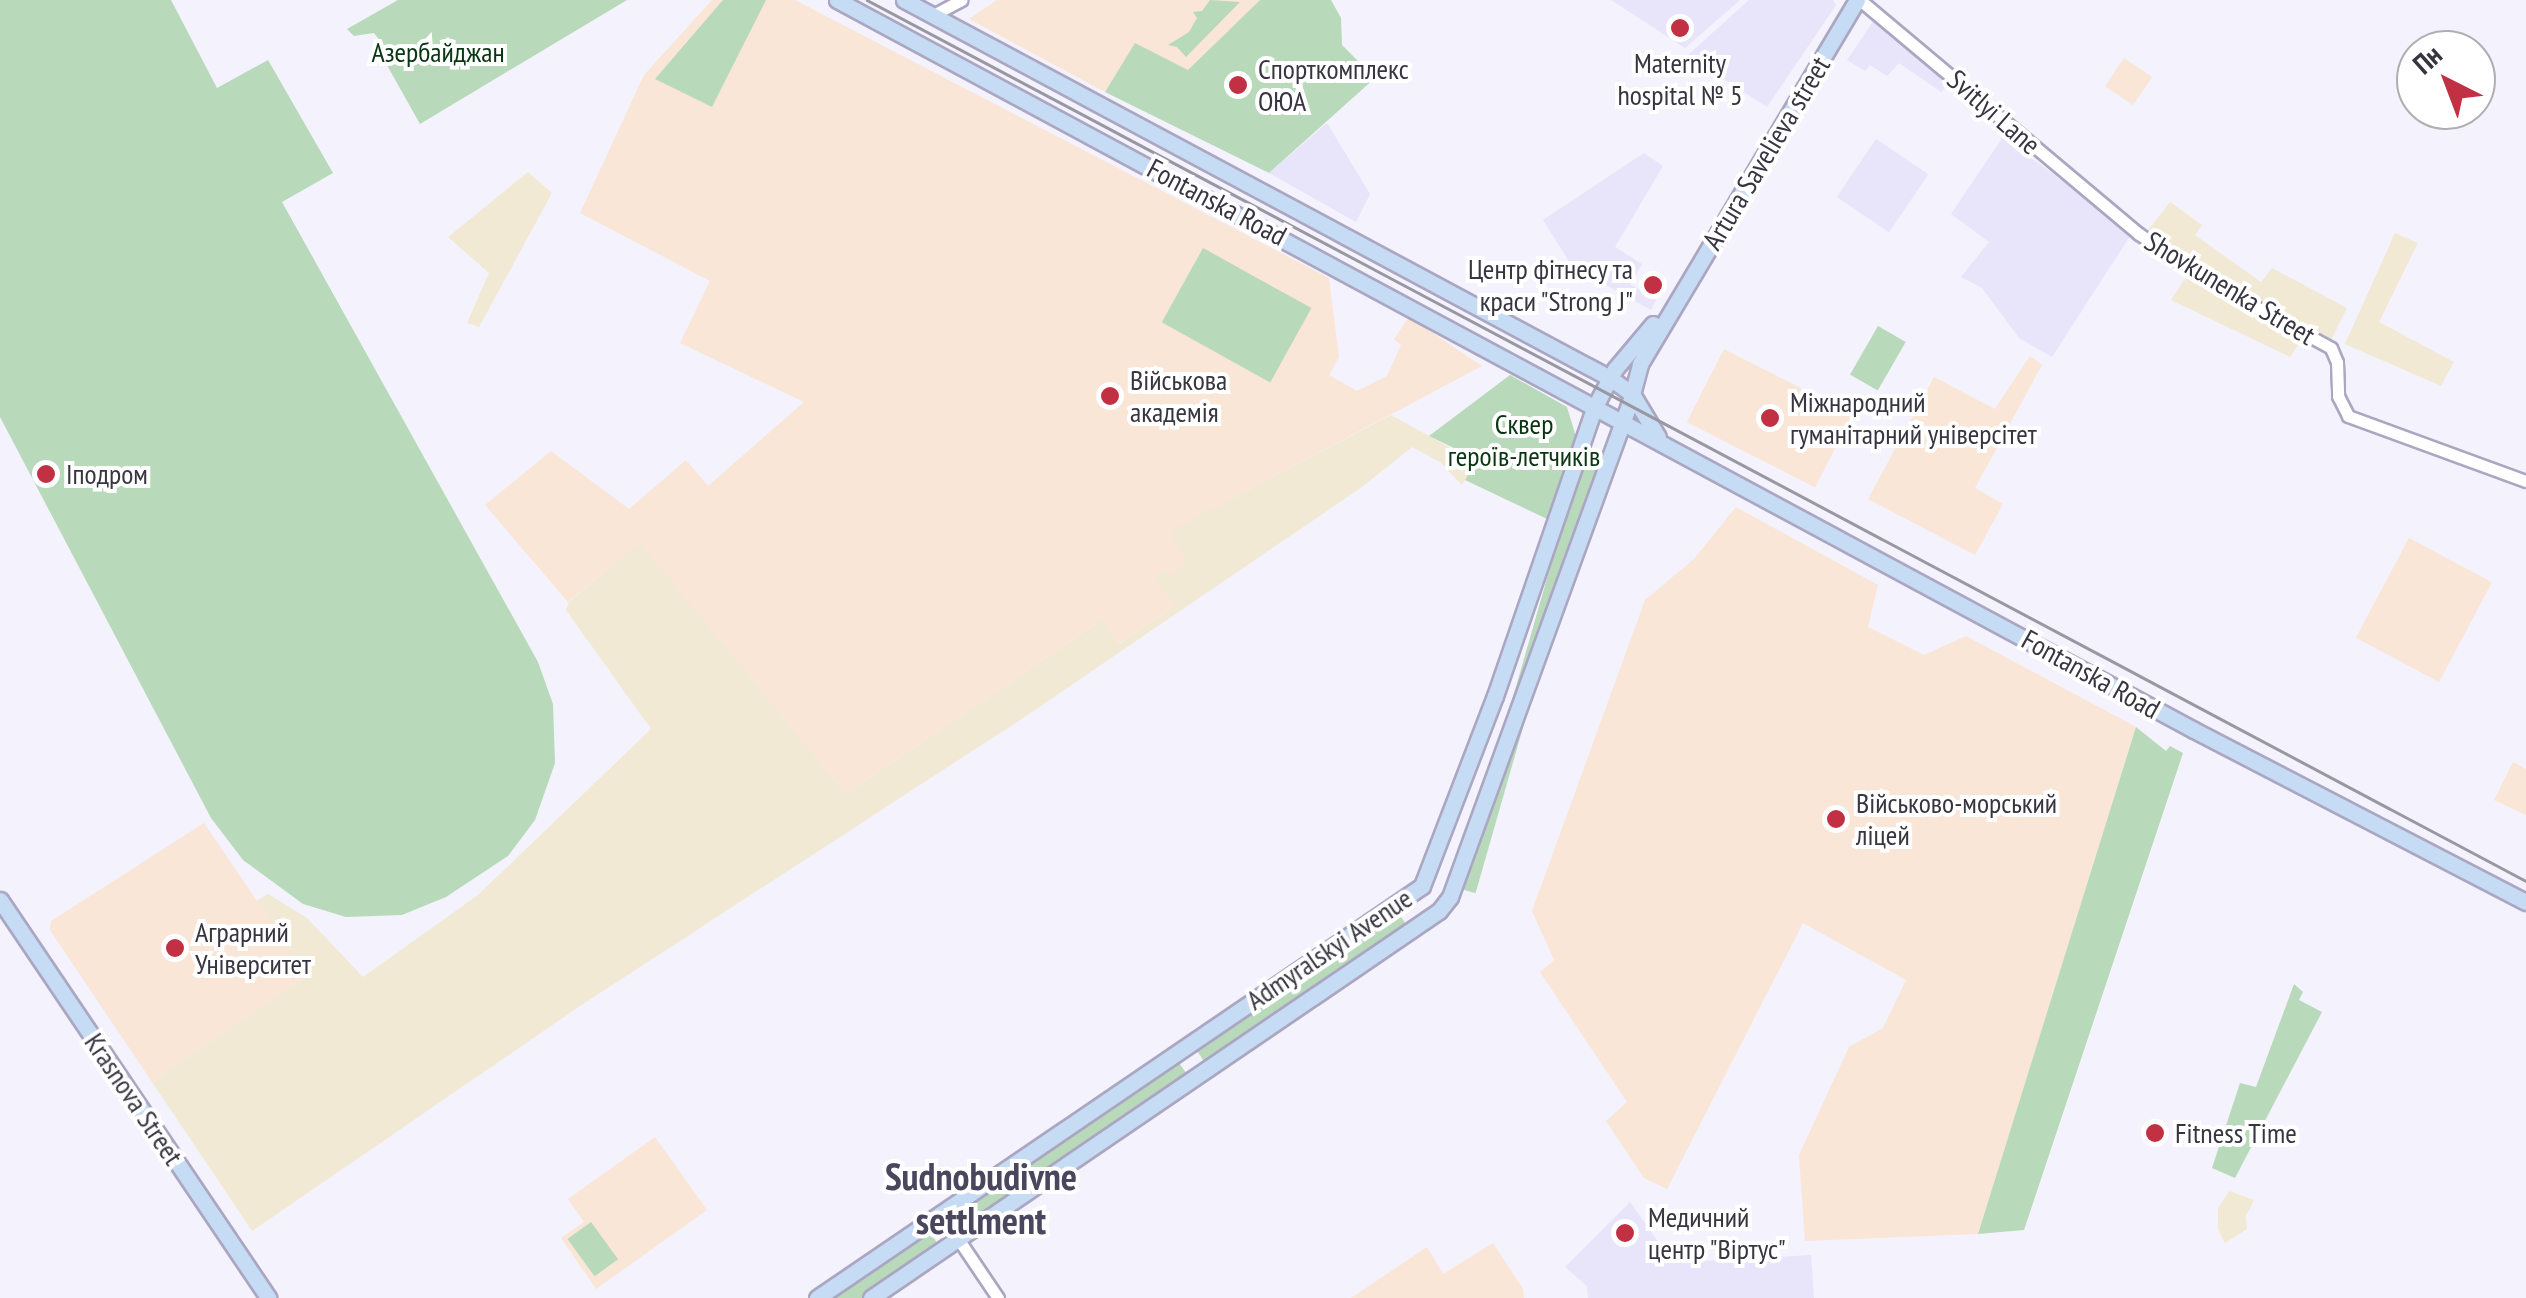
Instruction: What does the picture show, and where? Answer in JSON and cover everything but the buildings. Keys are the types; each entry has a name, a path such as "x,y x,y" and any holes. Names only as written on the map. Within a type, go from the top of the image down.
{"main road":[{"name":"Fontanska Road","path":"836,0 1415,307 1563,392 1660,440 2194,730 2526,902"},
{"name":"Fontanska Road","path":"904,0 1610,378 1632,394"},
{"name":"Artura Savelieva street","path":"1623,422 1640,364 1672,304 1858,0"},
{"name":"Artura Savelieva street","path":"1594,408 1610,378 1664,308 1672,304"},
{"path":"1563,392 1583,382 1580,364"},
{"path":"1632,394 1660,440"},
{"name":"Admyralskyi Avenue","path":"817,1298 1422,886 1471,762 1594,408"},
{"name":"Admyralskyi Avenue","path":"871,1298 1439,911 1453,891 1623,422"},
{"path":"1584,436 1600,432 1612,448"},
{"name":"Krasnova Street","path":"0,900 268,1298"}],"street":[{"path":"935,14 961,0"},
{"name":"Svitlyi Lane","path":"1858,0 2127,224"},
{"name":"Shovkunenka Street","path":"2127,224 2197,274 2331,348 2338,362 2345,413 2526,481"},
{"path":"940,1212 998,1298"}],"shaded area":[{"name":"Військова академія","path":"712,0 795,0 1329,278 1339,357 1329,375 1357,391 1387,376 1401,345 1394,339 1409,317 1482,366 1169,532 1187,563 1170,576 1164,570 1154,577 1174,606 1119,644 1103,619 846,794 640,543 568,602 485,505 551,451 629,509 686,460 708,486 804,402 680,343 710,281 580,213 644,75"},
{"path":"997,0 1260,0 1188,70 1135,44 1105,92 969,19"},
{"name":"Maternity hospital № 5","path":"1611,0 1740,0 1685,48"},
{"path":"1749,0 1833,0 1836,5 1767,107 1687,56"},
{"path":"1874,20 1948,85 1941,92 1899,63 1887,76 1870,65 1865,71 1847,60"},
{"path":"2124,58 2152,77 2133,105 2105,86"},
{"path":"1327,123 1370,194 1356,222 1269,173"},
{"path":"2003,137 2132,233 2052,357 2019,338 1982,288 1961,277 1989,242 1951,214"},
{"path":"1876,139 1928,174 1889,232 1837,197"},
{"path":"1644,153 1663,166 1615,247 1642,264 1630,284 1656,300 1651,310 1572,266 1543,220"},
{"path":"528,172 552,193 479,327 467,323 489,273 448,237"},
{"path":"2170,202 2202,225 2195,235 2261,282 2272,268 2347,308 2331,340 2204,272 2146,233"},
{"path":"2395,233 2418,243 2379,322 2454,362 2441,386 2345,344"},
{"path":"2187,276 2259,311 2303,338 2290,357 2171,300"},
{"name":"Міжнародний гуманітарний універсітет","path":"1724,349 1852,414 1815,487 1687,422"},
{"path":"2030,356 2042,365 1975,488 2003,504 1975,555 1868,499 1934,377 1995,409"},
{"path":"1391,415 1476,462 1462,485 1440,462 1412,447 1362,487 1026,716 580,1006 252,1231 152,1082 307,976 257,901 268,894 307,918 363,977 478,895 651,729 566,610 569,602 640,542 846,794 1103,619 1119,644 1173,607 1154,577 1164,570 1168,532"},
{"name":"Військово-морський ліцей","path":"1736,507 1878,585 1868,627 1924,655 1966,636 2136,727 1978,1234 1805,1241 1799,1155 1849,1047 1883,1028 1906,980 1803,923 1667,1189 1644,1178 1606,1121 1627,1102 1540,972 1554,960 1532,911 1645,600 1694,559"},
{"path":"2409,538 2492,582 2439,682 2356,638"},
{"path":"2513,762 2526,769 2526,815 2494,800"},
{"name":"Аграрний Університет","path":"204,823 308,976 152,1082 50,930 51,921"},
{"path":"655,1137 707,1210 596,1289 561,1238 584,1222 568,1199"},
{"path":"2229,1191 2254,1200 2246,1216 2247,1229 2225,1243 2218,1229 2218,1208"},
{"name":"Медичний центр \"Віртус\"","path":"1630,1202 1673,1263 1811,1255 1814,1298 1588,1298 1587,1286 1565,1267"},
{"path":"1493,1243 1523,1289 1524,1298 1351,1298 1427,1247 1443,1274"}],"green space":[{"path":"0,0 171,0 217,88 268,60 333,173 282,202 538,662 553,704 555,763 535,820 508,856 446,897 402,915 346,917 303,904 243,860 211,818 0,417"},
{"name":"Азербайджан","path":"398,0 627,0 420,124 388,67 386,48 374,33 354,36 347,29"},
{"path":"723,0 766,0 712,107 655,79"},
{"path":"1210,0 1240,2 1186,57 1177,47 1168,45 1189,32 1197,18 1193,12 1202,11"},
{"name":"Спорткомплекс ОЮА","path":"1260,0 1331,0 1341,18 1342,45 1375,78 1269,173 1105,92 1135,43 1188,70"},
{"path":"1203,248 1311,308 1270,382 1162,322"},
{"path":"1878,326 1906,342 1878,390 1850,374"},
{"name":"Сквер героїв-летчиків","path":"1510,375 1567,407 1577,440 1547,519 1465,480 1477,459 1429,436"},
{"path":"1585,446 1602,451 1476,893 1458,888"},
{"path":"2136,727 2166,751 2170,746 2183,753 2024,1230 1978,1234"},
{"path":"1395,908 1408,927 1206,1064 1193,1044"},
{"path":"2294,984 2303,992 2299,1000 2322,1012 2235,1178 2212,1168 2240,1083 2256,1087"},
{"path":"1175,1057 1189,1077 980,1223 966,1203"},
{"path":"591,1222 618,1259 595,1276 568,1239"},
{"path":"926,1226 939,1246 862,1298 819,1298"}],"tram line":[{"path":"867,0 2526,881"}],"place":[{"name":"Maternity hospital № 5","path":"1680,28"},
{"name":"Спорткомплекс ОЮА","path":"1238,85"},
{"name":"Центр фітнесу та краси \"Strong J\"","path":"1653,285"},
{"name":"Військова академія","path":"1110,396"},
{"name":"Міжнародний гуманітарний універсітет","path":"1770,418"},
{"name":"Іподром","path":"46,474"},
{"name":"Військово-морський ліцей","path":"1836,819"},
{"name":"Аграрний Університет","path":"175,948"},
{"name":"Fitness Time","path":"2155,1133"},
{"name":"Медичний центр \"Віртус\"","path":"1625,1233"}],"district":[{"name":"Sudnobudivne settlment","path":"981,1198"}]}
